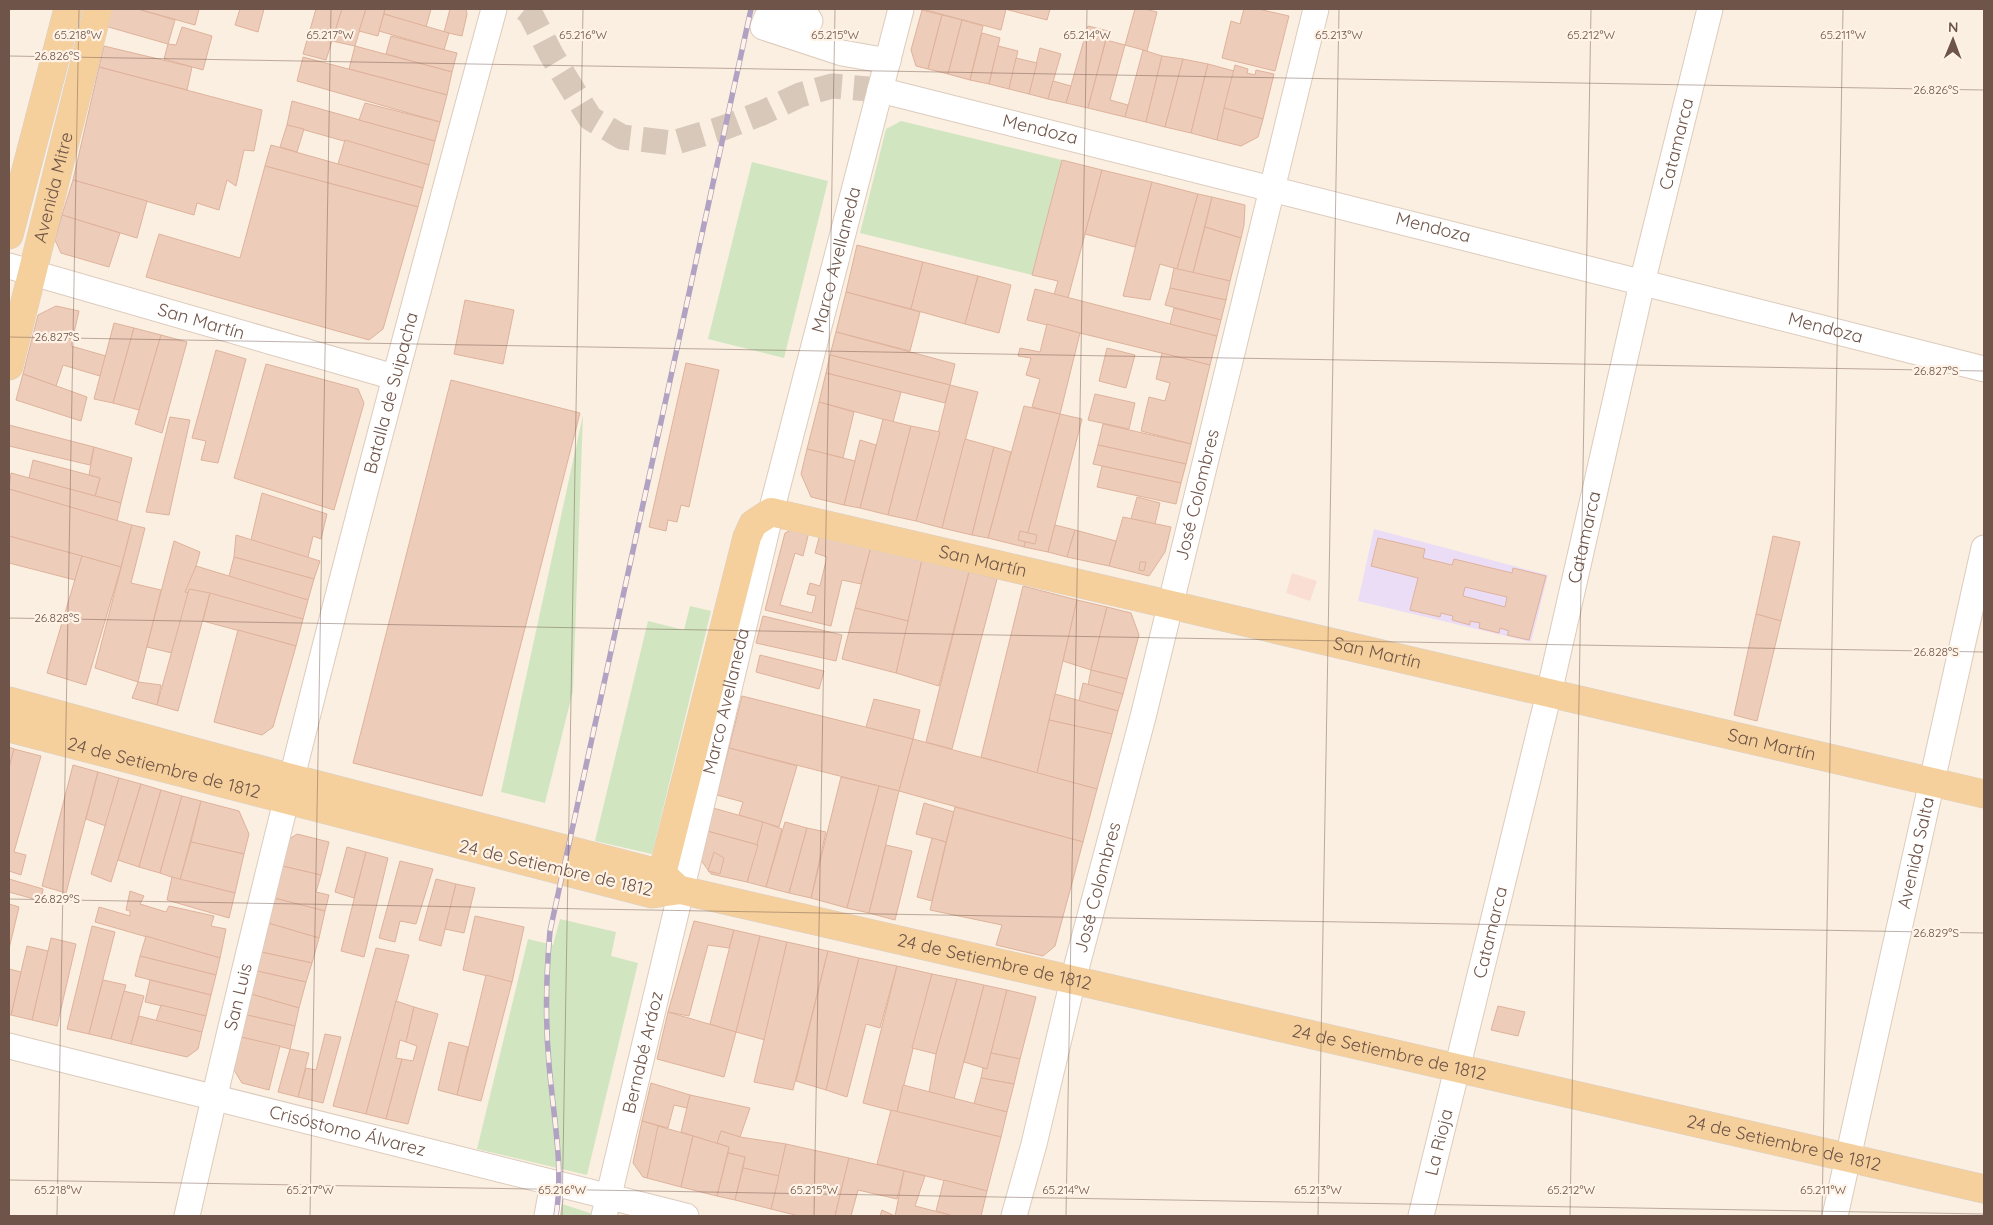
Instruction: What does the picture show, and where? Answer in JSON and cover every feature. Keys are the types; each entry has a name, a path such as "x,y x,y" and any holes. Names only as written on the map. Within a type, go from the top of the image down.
{"main road":[{"name":"Avenida Mitre","path":"9,235 68,9"},
{"name":"Avenida Mitre","path":"9,366 20,269 98,9"},
{"name":"San Martín","path":"772,512 1984,794"},
{"name":"Marco Avellaneda","path":"672,882 747,537 753,524 772,512"},
{"name":"24 de Setiembre de 1812","path":"9,701 288,789"},
{"name":"24 de Setiembre de 1812","path":"9,728 288,789 1073,980 1984,1188"}],"street":[{"name":"Batalla de Suipacha","path":"288,789 394,377 494,9"},
{"path":"785,9 805,13 810,21 804,27 766,17 763,27 842,53 888,61"},
{"name":"Marco Avellaneda","path":"772,512 901,9"},
{"name":"José Colombres","path":"1014,1216 1034,1144 1073,980 1143,716 1316,9"},
{"name":"Catamarca","path":"1458,1068 1549,693 1643,279 1710,9"},
{"name":"Mendoza","path":"880,90 1274,186 1643,279 1984,368"},
{"name":"San Martín","path":"20,269 394,377"},
{"name":"Avenida Salta","path":"1835,1216 1984,548"},
{"name":"San Luis","path":"187,1216 288,789"},
{"name":"Bernabé Aráoz","path":"606,1206 672,882"},
{"name":"Crisóstomo Álvarez","path":"9,1046 553,1183 606,1206 686,1216"},
{"name":"La Rioja","path":"1421,1216 1458,1068"},
{"path":"547,1216 553,1183"}],"shaded area":[{"path":"1374,529 1548,575 1531,642 1358,601"},
{"path":"1292,573 1317,581 1310,601 1286,593"}],"green space":[{"path":"901,121 1062,160 1032,275 860,233 886,129"},
{"path":"752,162 828,181 784,358 708,339"},
{"path":"583,415 573,691 545,803 501,792"},
{"path":"690,606 711,611 652,854 595,841 648,621 684,630"},
{"path":"560,919 616,932 611,956 638,963 587,1175 477,1149 528,939 553,945"},
{"path":"562,1204 593,1214 593,1216 559,1216"}],"building":[{"path":"111,9 138,9 175,20 168,44 105,26"},
{"path":"138,9 199,9 195,25"},
{"path":"240,9 264,9 258,32 235,25"},
{"path":"316,9 342,9 326,60 303,54"},
{"path":"342,9 366,9 355,46 332,41"},
{"path":"366,9 385,9 378,36 359,31"},
{"path":"385,9 431,9 426,27 384,14"},
{"path":"450,9 466,9 467,14 462,36 444,32"},
{"path":"922,9 1006,9 1001,30"},
{"path":"1005,9 1050,9 1047,20"},
{"path":"1135,9 1157,12 1147,51 1125,45"},
{"path":"1244,9 1258,9 1289,16 1275,71 1222,58 1231,21 1240,24"},
{"path":"922,10 942,15 928,69 916,66 911,50"},
{"path":"384,14 449,33 444,50 379,31"},
{"path":"942,15 962,20 948,74 928,69"},
{"path":"962,20 983,26 970,80 948,74"},
{"path":"1088,26 1108,31 1088,108 1066,103"},
{"path":"182,27 212,36 203,70 164,59 168,44 176,45"},
{"path":"982,33 1000,38 989,84 970,80"},
{"path":"391,36 457,53 452,72 386,54"},
{"path":"1106,40 1125,45 1110,100 1128,105 1125,117 1088,108"},
{"path":"104,46 192,67 187,90 99,67"},
{"path":"355,46 452,72 447,95 349,69"},
{"path":"998,46 1018,51 1009,89 989,84"},
{"path":"1040,48 1061,54 1048,99 1029,94"},
{"path":"1143,50 1162,56 1146,122 1125,117"},
{"path":"1162,56 1183,59 1165,127 1146,122"},
{"path":"303,57 447,95 440,122 297,81"},
{"path":"1016,58 1037,63 1029,94 1009,89"},
{"path":"1183,59 1208,64 1191,133 1165,127"},
{"path":"1208,64 1234,71 1217,140 1191,133"},
{"path":"1235,65 1248,69 1247,73 1255,75 1256,70 1274,74 1263,119 1224,108"},
{"path":"99,67 262,110 254,151 244,150 236,186 227,180 219,210 197,203 194,215 73,180"},
{"path":"1053,81 1071,86 1066,103 1048,99"},
{"path":"292,101 435,141 429,165 287,125"},
{"path":"365,103 440,122 435,141 359,120"},
{"path":"1224,108 1263,119 1258,137 1241,146 1217,140"},
{"path":"287,125 304,129 297,152 280,147"},
{"path":"345,140 429,165 423,188 338,164"},
{"path":"271,145 423,188 418,207 265,166"},
{"path":"1062,160 1102,170 1068,298 1054,295 1058,281 1032,275"},
{"path":"265,166 418,207 383,329 369,340 146,277 159,234 240,258"},
{"path":"1102,170 1152,182 1135,247 1085,234"},
{"path":"73,180 147,201 137,238 62,215"},
{"path":"1152,182 1198,194 1177,269 1160,264 1150,300 1123,296"},
{"path":"1198,194 1212,197 1193,273 1177,269"},
{"path":"1212,197 1245,205 1241,238 1205,227"},
{"path":"62,215 120,233 109,267 61,253 55,240"},
{"path":"1205,227 1241,238 1230,281 1193,273"},
{"path":"857,245 923,262 911,309 846,292"},
{"path":"923,262 978,276 965,324 911,309"},
{"path":"1174,268 1230,281 1226,300 1170,288"},
{"path":"978,276 1011,285 999,333 965,324"},
{"path":"1170,288 1226,300 1221,320 1165,305"},
{"path":"1035,289 1217,336 1210,365 1027,320"},
{"path":"846,292 920,312 910,351 836,332"},
{"path":"465,300 514,310 503,364 454,354"},
{"path":"56,306 79,311 71,346 106,356 100,376 63,365 56,386 23,374 38,315"},
{"path":"1174,308 1221,320 1217,336 1170,324"},
{"path":"114,323 134,328 113,403 94,399"},
{"path":"1047,324 1080,333 1060,414 1032,407 1040,379 1026,375 1031,358 1018,356 1020,348 1040,352"},
{"path":"134,328 161,335 139,410 113,403"},
{"path":"836,332 955,364 950,385 830,355"},
{"path":"161,335 187,342 162,433 135,424"},
{"path":"1107,348 1135,355 1126,388 1099,381"},
{"path":"216,350 246,359 218,463 201,460 206,441 192,438"},
{"path":"1162,353 1210,365 1191,444 1141,431 1149,397 1165,401 1170,383 1156,379"},
{"path":"830,355 950,385 945,403 826,373"},
{"path":"686,363 719,370 689,507 681,505 677,522 668,520 666,531 649,527"},
{"path":"266,364 358,389 364,403 334,510 234,478"},
{"path":"826,373 901,392 893,422 819,402"},
{"path":"23,374 87,397 81,421 16,400"},
{"path":"451,380 580,413 482,796 353,763"},
{"path":"950,385 978,392 942,528 916,521"},
{"path":"1095,394 1135,403 1129,429 1088,420"},
{"path":"819,402 854,412 843,458 807,449"},
{"path":"1024,406 1060,414 1024,547 988,538"},
{"path":"1060,414 1082,419 1048,552 1024,547"},
{"path":"170,417 190,420 169,515 146,512"},
{"path":"883,419 911,426 888,515 860,508"},
{"path":"1103,424 1191,444 1186,464 1098,445"},
{"path":"9,425 94,447 90,465 9,446"},
{"path":"911,426 940,432 916,521 888,515"},
{"path":"965,439 994,447 972,535 942,528"},
{"path":"860,440 876,445 860,508 844,505"},
{"path":"1098,445 1186,464 1181,483 1093,464"},
{"path":"94,447 132,458 121,503 95,496 100,478 89,475"},
{"path":"994,447 1011,452 988,538 972,535"},
{"path":"807,449 855,461 844,505 811,497 801,474"},
{"path":"33,460 100,478 95,496 29,478"},
{"path":"1102,466 1181,483 1176,504 1097,487"},
{"path":"11,473 121,503 117,521 9,489"},
{"path":"9,489 132,525 121,567 9,536"},
{"path":"262,493 327,514 321,539 313,536 307,561 251,540"},
{"path":"1137,497 1160,503 1155,524 1131,519"},
{"path":"1123,517 1171,527 1165,552 1149,576 1109,566"},
{"path":"132,525 145,528 131,583 161,590 138,682 95,668"},
{"path":"1055,525 1075,530 1067,557 1048,552"},
{"path":"796,528 809,532 803,556 795,553 780,605 812,613 816,596 807,594 810,583 820,586 827,557 815,553 820,534 871,547 861,584 842,580 831,626 765,610 785,533"},
{"path":"1075,530 1116,541 1109,566 1067,557"},
{"path":"1020,531 1037,535 1035,544 1018,540"},
{"path":"236,535 320,561 314,579 234,557"},
{"path":"9,536 82,556 75,580 9,563"},
{"path":"1773,536 1800,542 1781,621 1756,614"},
{"path":"1378,538 1425,549 1423,558 1452,565 1454,559 1512,573 1513,568 1546,576 1529,640 1507,635 1509,631 1500,628 1499,633 1479,628 1480,623 1470,621 1470,625 1452,620 1453,616 1441,613 1440,617 1410,610 1418,578 1371,566","holes":["1465,587 1507,597 1505,607 1463,596"]},
{"path":"174,541 200,552 172,653 147,647"},
{"path":"871,547 922,560 908,621 855,608"},
{"path":"82,556 121,567 86,685 47,673"},
{"path":"234,557 314,579 308,600 228,580"},
{"path":"922,560 969,572 939,686 896,673"},
{"path":"1140,562 1146,562 1144,571 1139,570"},
{"path":"196,566 308,600 303,619 185,592"},
{"path":"969,572 997,579 952,749 926,742"},
{"path":"1023,586 1077,600 1037,773 981,757"},
{"path":"189,589 210,593 178,711 157,705"},
{"path":"210,593 303,619 296,646 203,621"},
{"path":"1077,600 1107,607 1091,670 1063,661"},
{"path":"1107,607 1131,613 1139,635 1127,679 1091,670"},
{"path":"855,608 908,621 896,673 842,659"},
{"path":"1756,614 1781,621 1757,721 1734,715"},
{"path":"763,616 842,635 836,661 756,643"},
{"path":"238,630 296,646 273,727 262,735 214,722"},
{"path":"760,655 824,671 819,689 756,672"},
{"path":"1091,670 1127,679 1123,694 1088,685"},
{"path":"138,682 161,685 157,705 132,698"},
{"path":"1083,683 1123,694 1118,711 1079,701"},
{"path":"1055,694 1118,711 1112,734 1049,720"},
{"path":"742,696 913,739 899,791 729,748"},
{"path":"874,699 920,710 913,739 866,727"},
{"path":"1049,720 1112,734 1097,789 1037,773"},
{"path":"913,739 1097,789 1083,842 899,791"},
{"path":"9,747 14,749 9,768"},
{"path":"729,748 797,766 779,827 739,815 743,802 717,795"},
{"path":"14,749 41,756 14,852 26,855 21,875 9,871 9,768"},
{"path":"73,765 98,772 66,893 42,886"},
{"path":"98,772 119,778 106,826 86,819"},
{"path":"841,777 879,786 847,908 811,898"},
{"path":"119,778 141,784 111,882 91,874"},
{"path":"141,784 161,790 139,867 118,860"},
{"path":"879,786 899,791 869,913 847,908"},
{"path":"161,790 182,796 160,873 139,867"},
{"path":"182,796 201,801 180,880 160,873"},
{"path":"201,801 239,811 249,834 244,854 191,842"},
{"path":"924,803 954,812 946,842 916,834"},
{"path":"955,807 1083,842 1055,946 1043,956 996,945 1002,925 930,910"},
{"path":"713,808 763,822 758,845 707,831"},
{"path":"763,822 782,829 766,887 747,882"},
{"path":"785,822 807,828 789,893 766,887"},
{"path":"807,828 826,832 811,898 789,893"},
{"path":"707,831 758,845 747,882 711,874 700,859"},
{"path":"297,834 329,842 321,875 282,866 288,840"},
{"path":"932,838 946,842 932,901 917,897"},
{"path":"191,842 244,854 235,893 180,880"},
{"path":"886,845 912,851 895,920 869,913"},
{"path":"347,847 366,852 354,898 335,892"},
{"path":"366,852 388,858 364,957 341,951"},
{"path":"714,852 724,858 720,874 708,871"},
{"path":"400,861 433,869 416,924 400,921 395,942 379,938"},
{"path":"282,866 321,875 316,892 329,895 325,911 274,898"},
{"path":"172,877 235,893 229,918 167,900"},
{"path":"9,879 43,889 41,901 9,892"},
{"path":"436,879 456,884 441,946 419,940"},
{"path":"456,884 475,888 464,933 445,929"},
{"path":"130,891 144,896 140,904 166,912 169,906 214,916 211,926 226,929 220,958 95,922 99,907 130,916 130,911 126,910"},
{"path":"274,898 325,911 319,938 268,923"},
{"path":"9,904 19,907 9,949"},
{"path":"475,916 524,927 512,982 463,970"},
{"path":"694,921 734,930 729,948 708,945 689,1016 668,1012"},
{"path":"268,923 319,938 312,963 261,952"},
{"path":"92,926 115,932 89,1034 67,1029"},
{"path":"734,930 760,936 736,1032 710,1024"},
{"path":"146,936 220,958 216,975 140,956"},
{"path":"760,936 787,942 765,1040 736,1032"},
{"path":"51,938 76,944 57,1026 32,1020"},
{"path":"787,942 828,951 793,1090 754,1082"},
{"path":"27,946 48,951 32,1020 11,1015"},
{"path":"376,948 409,955 366,1114 333,1106"},
{"path":"828,951 859,958 826,1090 796,1081"},
{"path":"261,952 312,963 306,982 257,971"},
{"path":"140,956 216,975 211,995 135,976"},
{"path":"859,958 897,966 880,1028 866,1024 847,1097 826,1090"},
{"path":"897,966 932,974 897,1112 863,1103"},
{"path":"9,969 21,972 11,1015 9,1015"},
{"path":"257,971 306,982 299,1008 251,994"},
{"path":"932,974 957,979 936,1054 912,1048"},
{"path":"486,975 512,982 481,1101 457,1095"},
{"path":"957,979 984,985 954,1099 929,1092 936,1054"},
{"path":"103,980 126,985 111,1039 89,1034"},
{"path":"150,980 211,995 206,1016 145,1002"},
{"path":"984,985 1007,990 987,1069 964,1062"},
{"path":"1007,990 1036,997 1020,1059 991,1053"},
{"path":"124,991 144,996 131,1044 111,1039"},
{"path":"251,994 299,1008 295,1026 247,1015"},
{"path":"396,1001 414,1007 406,1042 400,1040 396,1058 402,1059 386,1119 366,1114"},
{"path":"161,1005 206,1016 202,1032 156,1021"},
{"path":"1498,1006 1525,1012 1518,1036 1491,1030"},
{"path":"414,1007 438,1014 408,1124 386,1119 402,1059 413,1061 417,1046 406,1042"},
{"path":"668,1012 736,1032 724,1077 657,1059"},
{"path":"247,1015 295,1026 290,1049 241,1037"},
{"path":"139,1016 202,1032 198,1049 187,1057 131,1044"},
{"path":"325,1034 341,1037 323,1103 298,1097 306,1068 316,1070"},
{"path":"241,1037 280,1046 269,1090 242,1083 234,1070"},
{"path":"449,1042 468,1047 457,1095 438,1090"},
{"path":"290,1049 309,1053 298,1097 278,1092"},
{"path":"991,1053 1020,1059 1014,1084 981,1078 983,1068 987,1069"},
{"path":"981,1078 1014,1084 1007,1112 974,1104"},
{"path":"651,1083 690,1095 687,1108 674,1105 668,1128 642,1121"},
{"path":"903,1085 1007,1112 1001,1137 897,1112"},
{"path":"690,1095 750,1108 740,1137 721,1131 718,1144 681,1132"},
{"path":"891,1110 1001,1137 987,1191 877,1164"},
{"path":"642,1121 659,1126 647,1178 643,1177 633,1163"},
{"path":"658,1126 693,1136 681,1187 647,1178"},
{"path":"721,1131 740,1137 786,1144 779,1176 743,1168 745,1157 728,1153 729,1147 717,1143"},
{"path":"693,1136 729,1147 717,1196 681,1187"},
{"path":"786,1144 849,1158 835,1216 799,1216 771,1209"},
{"path":"728,1153 745,1157 735,1200 717,1196"},
{"path":"849,1158 904,1171 897,1199 858,1190 851,1216 835,1216"},
{"path":"743,1168 779,1176 771,1209 735,1200"},
{"path":"904,1171 925,1176 915,1206 954,1216 895,1216"},
{"path":"944,1180 987,1191 981,1216 954,1216 936,1211"},
{"path":"882,1210 895,1216 880,1216"}],"tunnel":[{"path":"525,9 530,13 551,54 590,118 622,137 673,143 723,128 762,113 800,95 832,86 880,90"}],"railway":[{"path":"556,1216 559,1178 549,1064 547,1014 550,931 751,9"}]}
